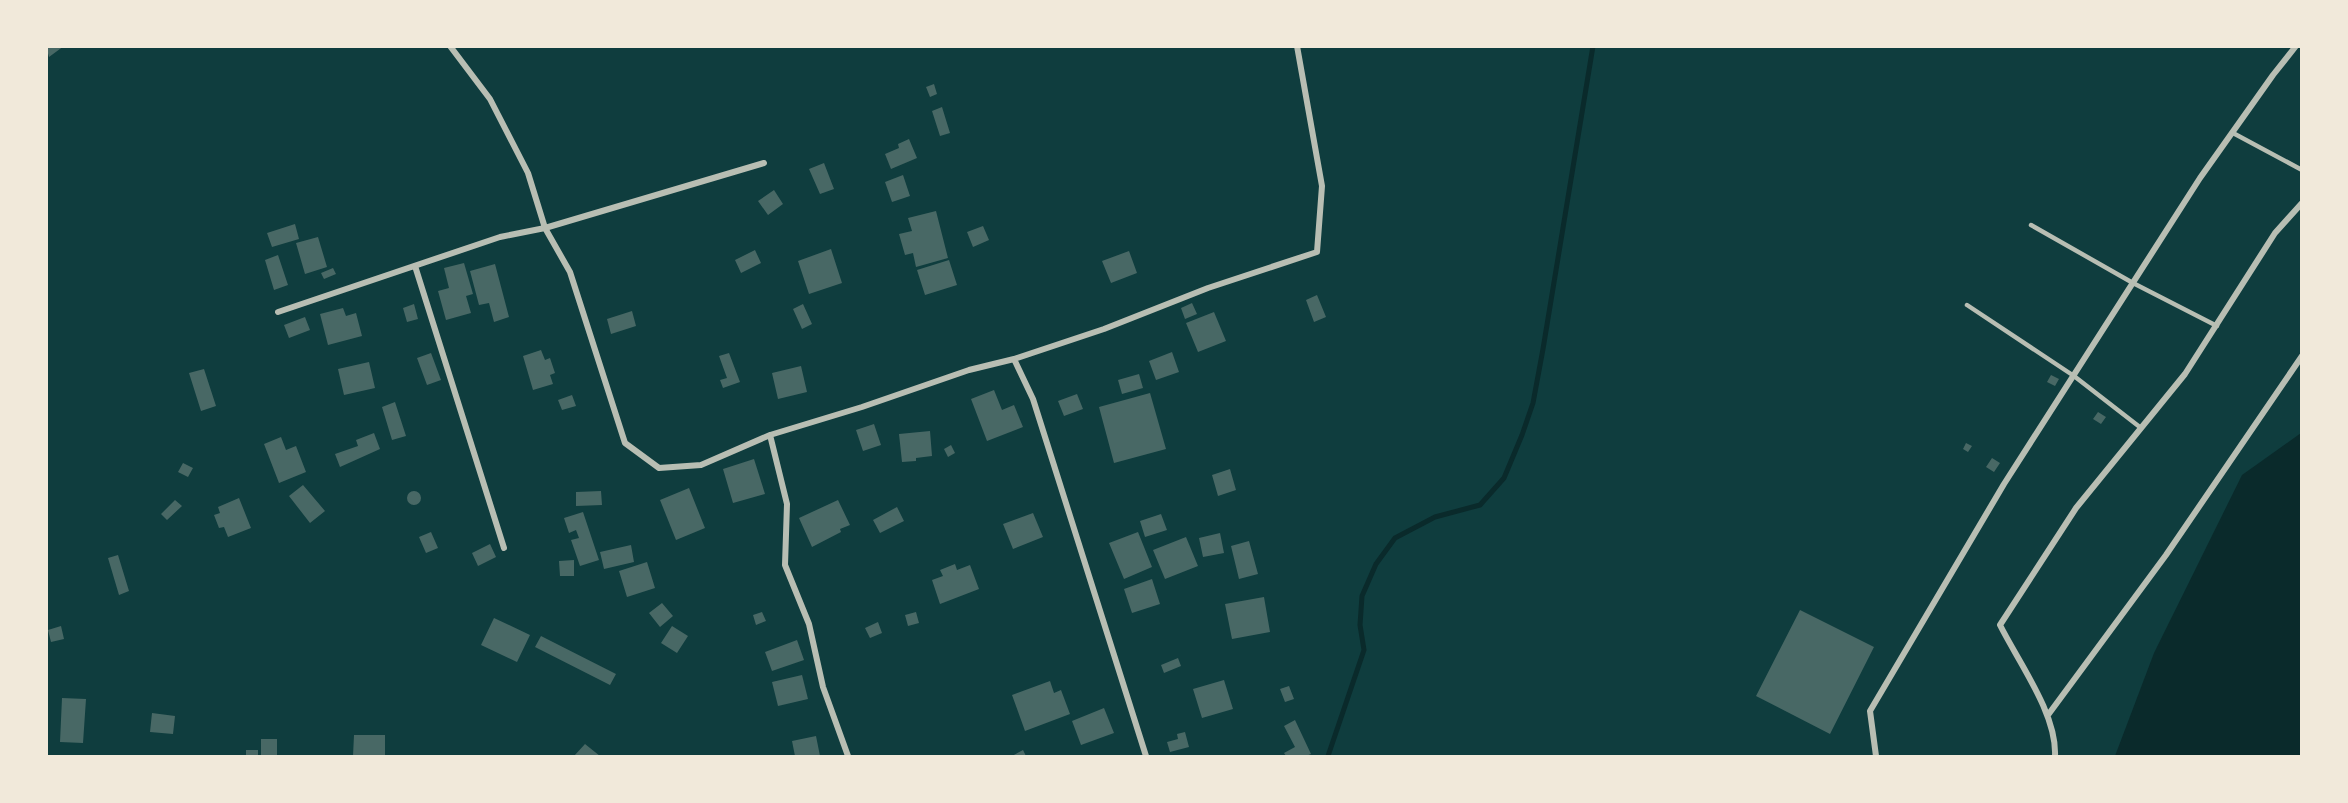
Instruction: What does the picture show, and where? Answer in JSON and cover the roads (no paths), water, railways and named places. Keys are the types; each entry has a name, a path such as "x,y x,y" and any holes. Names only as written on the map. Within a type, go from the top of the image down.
{"street":[{"path":"450,46 490,99 528,173 545,228 570,272 625,443 659,468 701,465 770,435 1104,329 1208,288 1317,252 1322,186 1298,46"},
{"path":"1876,756 1870,711 2004,484 2200,178 2296,46"},
{"path":"278,312 500,237 545,228 764,164"},
{"path":"2055,756 2056,748 2048,715 2000,625 2076,508 2185,374 2275,233 2301,203"},
{"path":"415,266 504,548"},
{"path":"2048,715 2166,555 2301,356"},
{"path":"1014,359 1033,399 1146,756"},
{"path":"770,435 787,504 784,565 809,624 823,687 848,756"}],"lane":[{"path":"2233,133 2301,170"},
{"path":"2031,225 2133,283 2217,326"},
{"path":"1967,305 2074,376 2141,428"}],"water":[{"path":"2301,433 2301,756 2115,756 2154,653 2242,475"}],"waterway":[{"path":"1328,756 1364,650 1360,625 1362,596 1376,564 1395,538 1435,517 1480,505 1504,478 1522,435 1533,403 1543,349 1593,46"}]}
